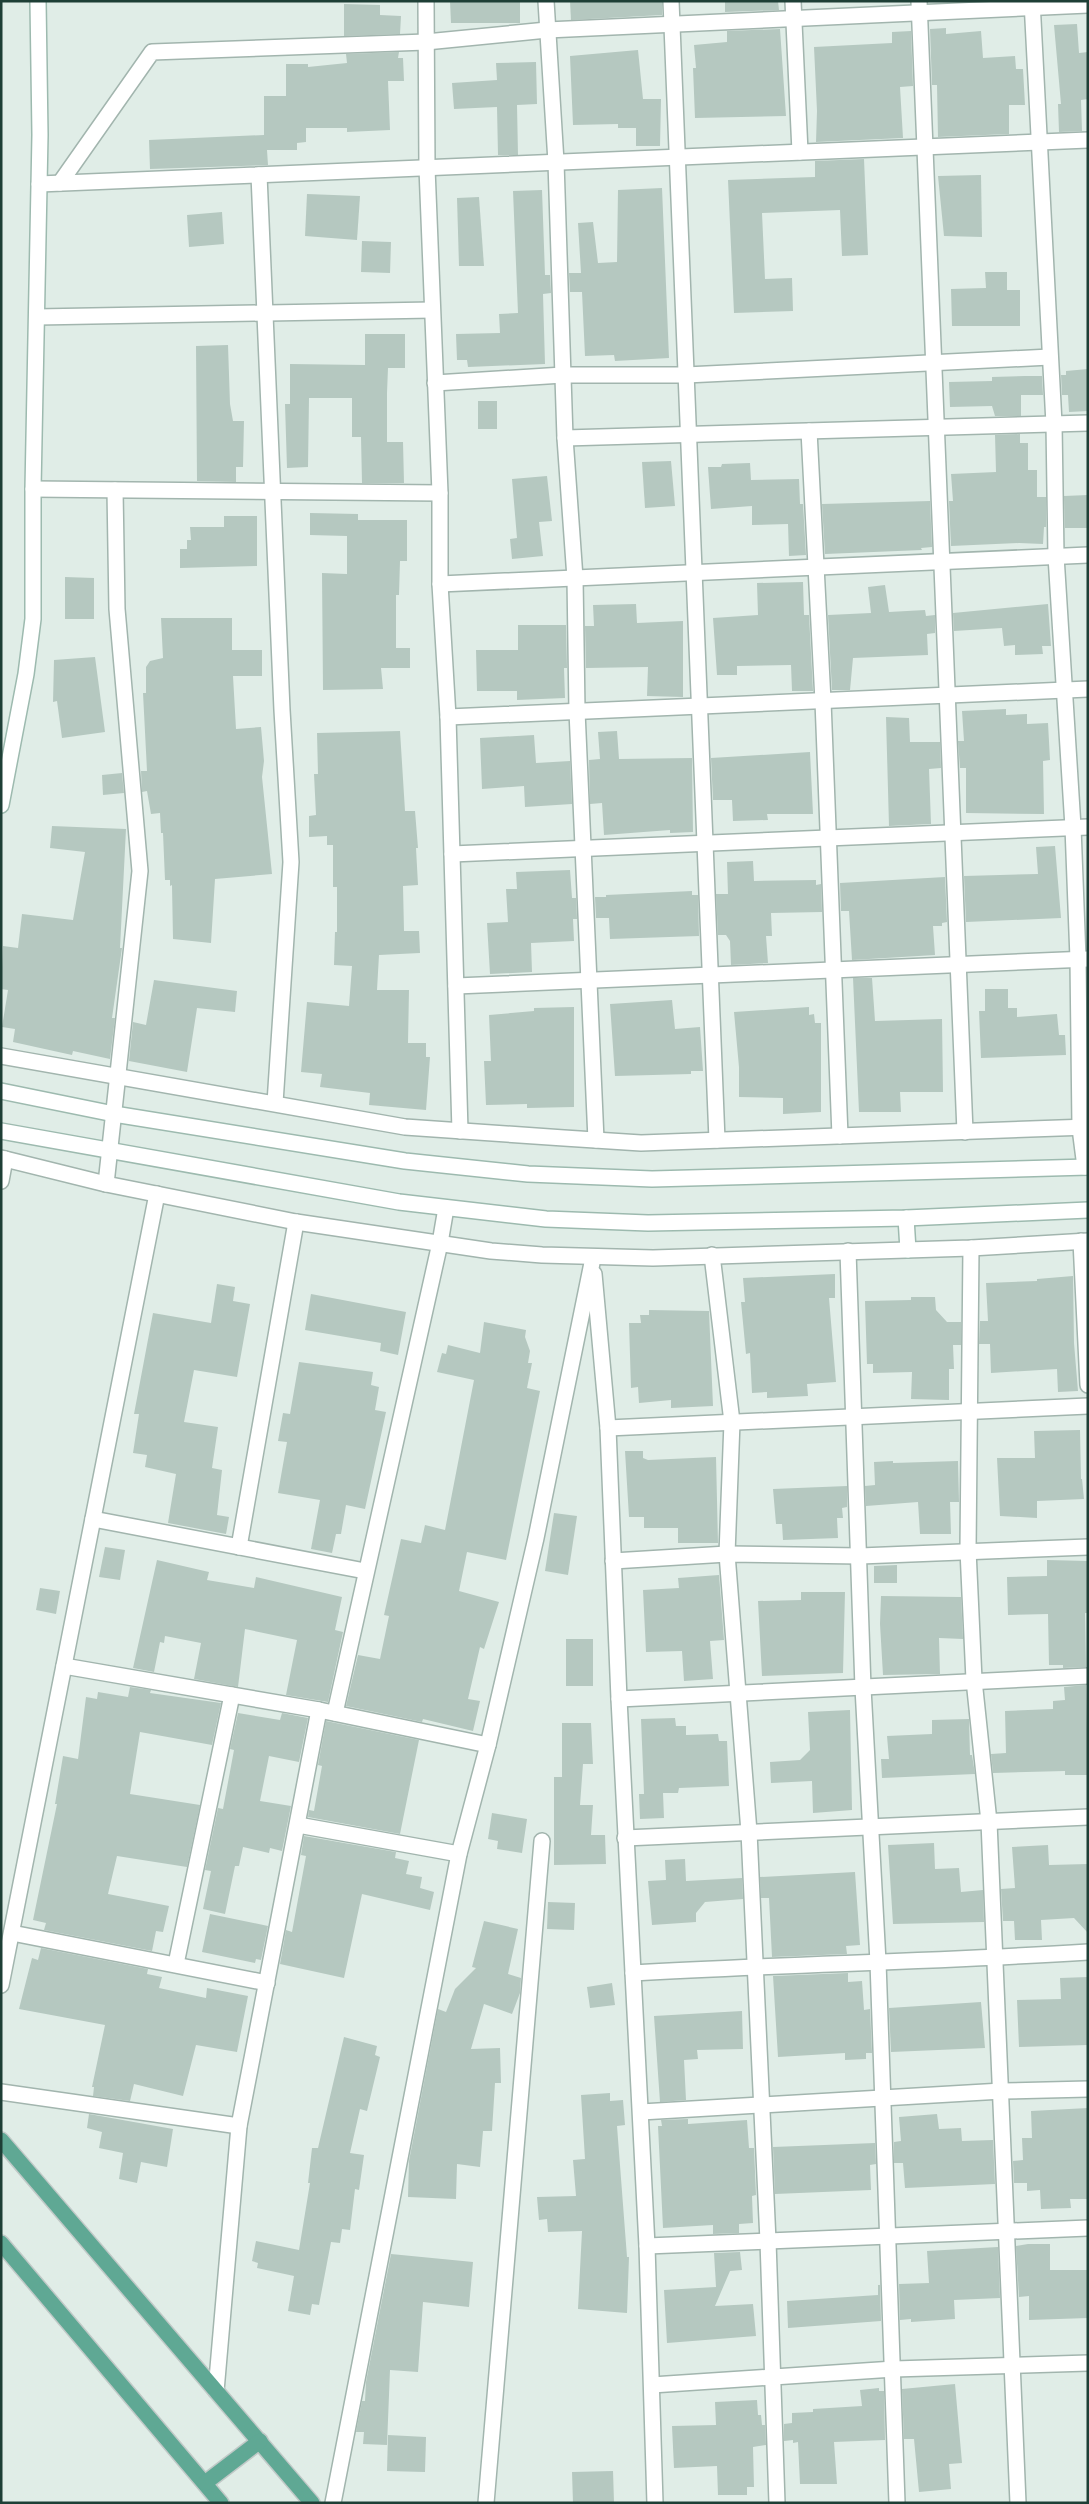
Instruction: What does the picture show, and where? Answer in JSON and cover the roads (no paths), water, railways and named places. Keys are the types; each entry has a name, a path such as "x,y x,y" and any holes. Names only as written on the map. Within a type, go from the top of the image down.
{"main road":[{"path":"1,2140 312,2503"},
{"path":"1,2243 221,2503"},
{"path":"205,2483 260,2441"}],"street":[{"path":"1,805 33,619 33,489 39,184 38,1"},
{"path":"426,1 427,168 440,494 440,584 448,717 460,1131"},
{"path":"546,1 556,162 565,438 576,578 577,711 596,1140"},
{"path":"671,1 717,1140"},
{"path":"793,1 800,152"},
{"path":"1,1091 114,1114 405,1161 501,1172 590,1178 714,1178 1086,1167 1080,827 1065,690 1056,556 1054,424 1032,5"},
{"path":"60,183 152,52 426,42 547,30 793,18 919,7 1088,5"},
{"path":"919,7 965,1132"},
{"path":"39,184 1088,140"},
{"path":"258,175 291,862 275,1103"},
{"path":"37,317 432,310"},
{"path":"435,383 563,375 686,375 1050,357"},
{"path":"565,438 1088,423"},
{"path":"809,431 824,701 840,1136"},
{"path":"33,489 440,494"},
{"path":"106,1184 140,871 117,609 115,490"},
{"path":"440,584 1088,555"},
{"path":"448,717 1088,689"},
{"path":"452,854 1080,827"},
{"path":"456,986 1083,959"},
{"path":"1,1056 118,1078 275,1103 406,1128 641,1143 1084,1127"},
{"path":"1,1130 110,1152 399,1202 597,1222 906,1218 1088,1210"},
{"path":"1,1181 3,1159 106,1184 296,1222 491,1251 593,1258 971,1248 1084,1241 1088,1385"},
{"path":"1,1985 157,1194"},
{"path":"335,1713 440,1244 446,1208"},
{"path":"906,1218 908,1250"},
{"path":"239,1547 296,1222"},
{"path":"971,1248 968,1550 974,1680 989,1822 1008,2231 1018,2503"},
{"path":"848,1251 860,1556 863,1688 878,1962 886,2235 894,2369 897,2503"},
{"path":"712,1255 732,1422 727,1554 740,1695 749,1832 768,2241 777,2503"},
{"path":"593,1258 608,1428 619,1699 647,2246 655,2503"},
{"path":"333,2503 459,1854 488,1745 536,1538 593,1258"},
{"path":"608,1428 1088,1406"},
{"path":"93,1519 366,1571"},
{"path":"613,1561 727,1554 860,1556 968,1550 1088,1547"},
{"path":"64,1666 319,1710 488,1745"},
{"path":"619,1699 740,1695 974,1680 1088,1676"},
{"path":"176,1964 232,1695"},
{"path":"216,2391 239,2126 319,1710"},
{"path":"626,1838 1088,1817"},
{"path":"298,1824 459,1854"},
{"path":"486,2503 542,1841"},
{"path":"12,1932 267,1982"},
{"path":"633,1973 755,1966 995,1958 1088,1952"},
{"path":"641,2112 1002,2091 1088,2089"},
{"path":"1,2092 239,2126"},
{"path":"647,2246 1088,2228"},
{"path":"652,2385 894,2369 1088,2363"}]}
